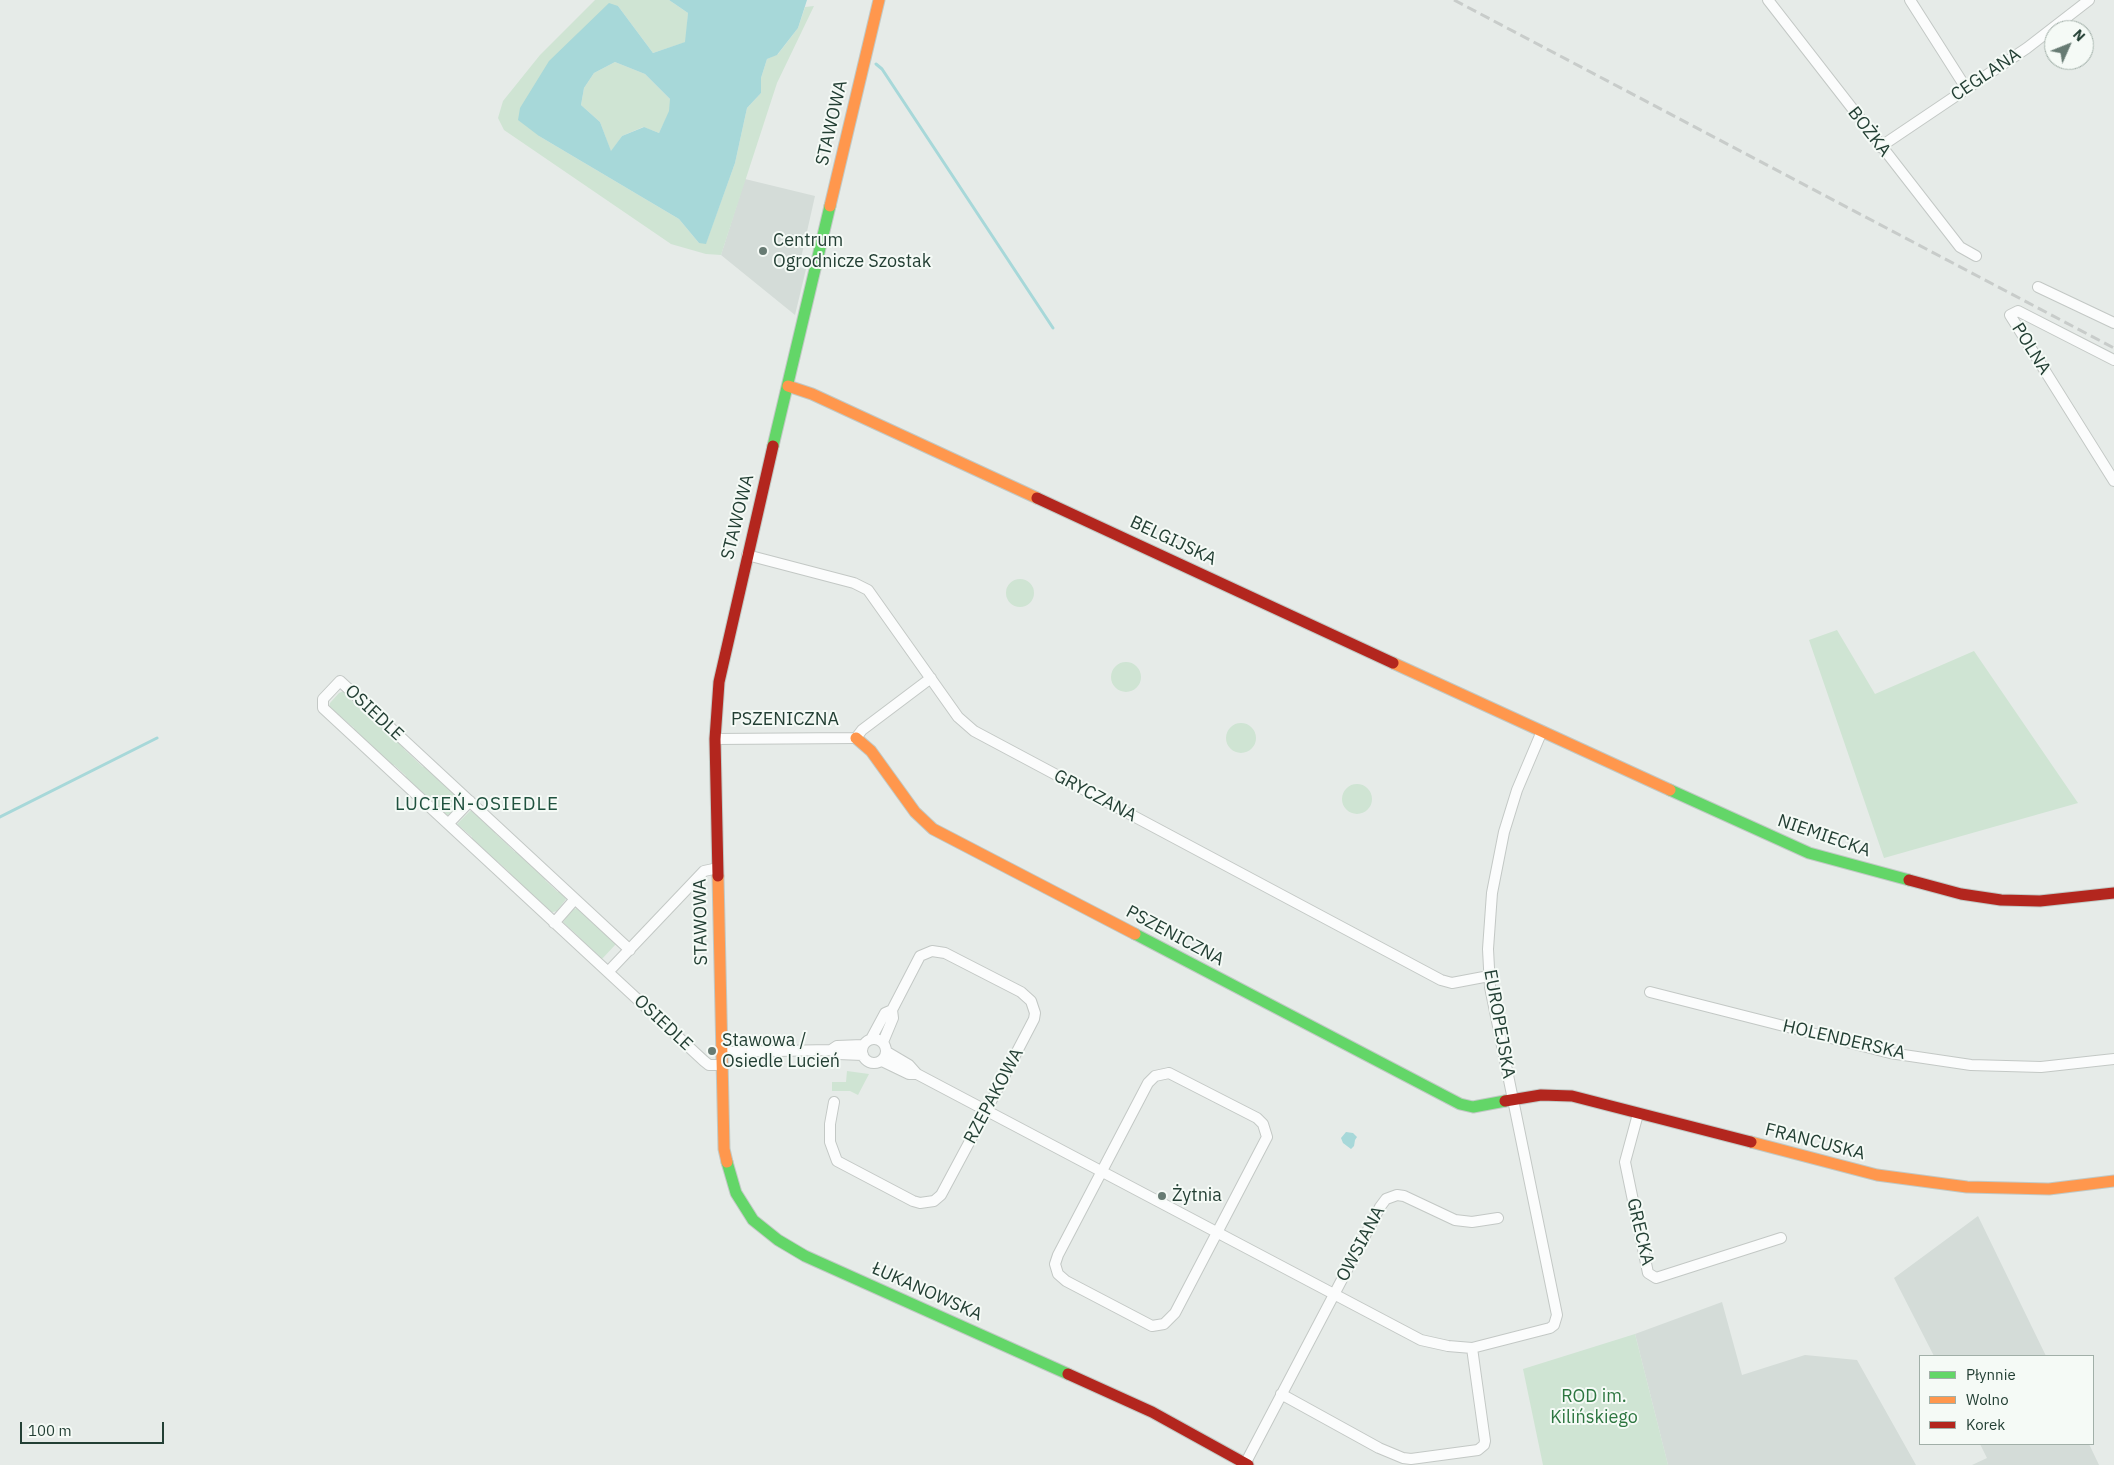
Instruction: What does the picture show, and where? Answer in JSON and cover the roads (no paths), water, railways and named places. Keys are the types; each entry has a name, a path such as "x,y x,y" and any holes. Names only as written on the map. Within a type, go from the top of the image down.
{"street":[{"name":"STAWOWA","path":"721,1052 715,739 723,660 879,0"},
{"name":"BOŻKA","path":"1768,0 1880,147 1960,247 1976,256"},
{"path":"1910,0 1966,88"},
{"name":"CEGLANA","path":"1880,147 2027,48 2089,0"},
{"path":"2038,287 2114,323"},
{"name":"POLNA","path":"2114,360 2018,311 2010,315 2114,481"},
{"name":"BELGIJSKA","path":"788,386 812,394 1542,731"},
{"name":"GRYCZANA","path":"747,556 854,583 864,588 871,594 966,725 991,741 1441,980 1452,983 1488,976"},
{"name":"PSZENICZNA","path":"856,738 862,730 931,678"},
{"name":"OSIEDLE","path":"630,950 340,681 323,699 324,708 704,1061 709,1065 721,1065"},
{"name":"NIEMIECKA","path":"1542,731 1808,853 1961,894 2001,900 2040,901 2114,893"},
{"name":"EUROPEJSKA","path":"1472,1348 1550,1328 1557,1320 1488,976 1489,917 1495,874 1504,832 1517,790 1542,731"},
{"name":"PSZENICZNA","path":"715,739 856,738 871,751 915,812 933,829 1450,1100 1473,1107 1512,1099"},
{"path":"448,824 470,801"},
{"path":"608,972 704,871 718,868"},
{"path":"554,922 575,899"},
{"name":"RZEPAKOWA","path":"834,1102 830,1124 830,1142 837,1161 920,1203 934,1202 941,1195 1034,1019 1034,1007 1026,996 945,953 932,951 920,956 892,1010 893,1018 884,1051"},
{"name":"HOLENDERSKA","path":"1650,992 1890,1053 1971,1065 2041,1067 2114,1059"},
{"name":"RZEPAKOWA","path":"866,1046 885,1013 892,1010"},
{"path":"721,1052 831,1050 837,1046 866,1046 877,1039 884,1051 908,1074 917,1074 1421,1340 1448,1346 1472,1348 1485,1441 1482,1448 1474,1451 1411,1459 1403,1458 1379,1448 1282,1394"},
{"path":"866,1046 871,1063 884,1051"},
{"name":"ŁUKANOWSKA","path":"721,1052 724,1149 728,1170 741,1202 762,1230 805,1256 1152,1412 1246,1464"},
{"path":"1169,1073 1183,1079 1257,1118 1266,1132 1265,1142 1217,1233 1173,1317 1161,1325 1146,1324 1066,1281 1061,1278 1056,1270 1055,1264 1058,1255 1102,1172 1152,1079 1160,1074 1169,1073"},
{"name":"FRANCUSKA","path":"1512,1099 1542,1095 1562,1095 1877,1175 1967,1187 2049,1188 2114,1181"},
{"name":"GRECKA","path":"1638,1114 1625,1162 1648,1273 1656,1278 1781,1238"},
{"name":"OWSIANA","path":"1246,1464 1386,1198 1404,1196 1456,1220 1472,1222 1498,1218"}],"water":[{"path":"669,0 807,0 798,28 777,55 767,59 761,78 761,93 747,108 735,163 706,244 699,243 679,219 539,136 518,120 520,108 549,61 609,3 618,6 653,53 685,42 688,13","holes":["615,62 645,74 670,99 669,111 659,133 644,127 622,136 611,151 600,122 581,105 584,88 594,73"]},
{"path":"1346,1132 1353,1133 1357,1137 1351,1149 1343,1143 1341,1138"}],"waterway":[{"path":"876,64 882,69 1053,328"},
{"path":"0,817 157,738"}],"railway":[{"path":"1454,0 2114,348"}],"place":[{"name":"Centrum Ogrodnicze Szostak","path":"763,251"},
{"name":"Stawowa / Osiedle Lucień","path":"712,1051"},
{"name":"Żytnia","path":"1162,1196"}],"district":[{"name":"LUCIEŃ-OSIEDLE","path":"477,805"}],"park label":[{"name":"ROD im. Kilińskiego","path":"1594,1407"}]}
